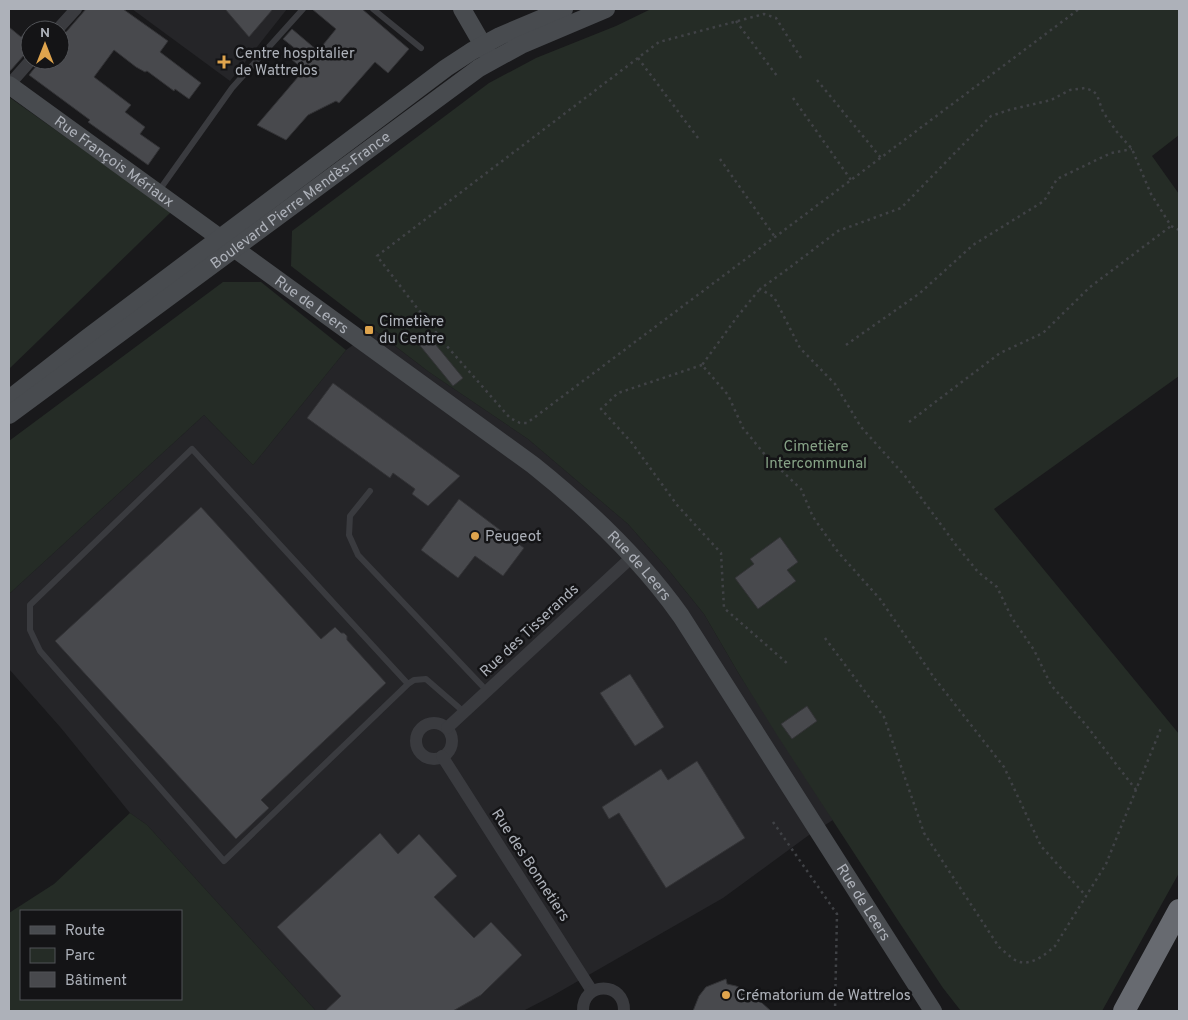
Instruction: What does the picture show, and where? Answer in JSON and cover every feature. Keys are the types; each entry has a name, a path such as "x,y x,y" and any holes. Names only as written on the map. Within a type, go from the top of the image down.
{"highway":[{"path":"1124,1011 1179,910"}],"street":[{"path":"66,20 76,9"},
{"path":"462,9 492,60"},
{"name":"Boulevard Pierre Mendès-France","path":"9,399 219,238 446,68 483,45 515,29 564,9"},
{"name":"Boulevard Pierre Mendès-France","path":"9,415 443,94 492,60 524,44 606,9"},
{"path":"9,85 22,70"},
{"name":"Rue François Mériaux","path":"9,85 219,238"},
{"name":"Rue de Leers","path":"219,238 533,465 613,534 673,604 933,1011"},
{"name":"Rue des Tisserands","path":"447,728 633,556"},
{"path":"431,723 447,728 452,744 446,753 436,758 425,756 417,746 416,740 420,729 431,723"},
{"name":"Rue des Bonnetiers","path":"442,756 592,991"},
{"path":"583,1011 587,996 599,988 606,988 618,994 622,999 624,1011"}],"lane":[{"path":"158,193 232,88 303,9"},
{"path":"373,9 421,48"},
{"path":"408,684 192,449 30,605 30,630 40,651 224,861 414,680 426,679 464,712"},
{"path":"370,491 350,516 349,535 358,555 488,691"}],"path":[{"path":"801,58 776,18 764,14 659,42 377,256 445,344 510,418 520,423 527,423 1080,9"},
{"path":"736,21 777,76"},
{"path":"638,58 698,138"},
{"path":"818,80 881,158"},
{"path":"788,664 724,608 721,554 677,504 632,443 601,409 618,393 702,365 760,289 838,231 901,208 991,116 1051,100 1070,90 1085,88 1098,95 1102,112 1132,149 1151,194 1171,226 1179,230"},
{"path":"794,98 852,180"},
{"path":"846,345 920,293 973,245 1044,201 1057,179 1111,153 1132,149"},
{"path":"720,159 775,237"},
{"path":"909,422 1000,353 1043,333 1090,287 1171,226"},
{"path":"760,289 774,297 800,348 835,384 861,427 905,476 978,572 997,587 1012,618 1034,650 1051,685 1086,725 1136,790"},
{"path":"702,365 728,395 743,428 766,456 801,489 813,517 838,552 880,599 935,679 1004,767 1041,846 1086,896"},
{"path":"824,638 884,717 924,833 999,947 1016,961 1028,963 1043,957 1055,946 1106,864 1160,728"},
{"path":"773,822 837,914 835,1011"}],"shaded area":[{"name":"Centre hospitalier de Wattrelos","path":"132,9 287,9 230,81"},
{"path":"374,330 429,372 528,439 628,524 704,614 739,674 833,820 809,835 723,898 523,1011 316,1011 147,825 130,813 61,728 9,669 9,594 204,415 253,465 346,350"}],"green space":[{"name":"Cimetière Intercommunal","path":"651,9 1179,9 1179,135 1152,156 1179,194 1179,376 994,509 1179,734 1179,873 1102,1011 961,1011 943,988 899,922 777,735 704,614 628,524 528,439 429,372 291,266 292,231 489,83 536,58 616,26"},
{"path":"9,97 171,212 9,369"},
{"path":"223,282 261,282 346,350 253,465 204,415 9,594 9,441"},
{"path":"130,813 147,825 316,1011 9,1011 9,913 54,884"}],"building":[{"path":"86,9 123,9 168,41 160,52 201,83 189,99 175,89 174,91 147,71 145,72 136,67 114,50 94,77 131,105 125,112 145,127 140,134 160,148 148,165 88,122 90,120 29,75 33,70 70,70 70,27"},
{"path":"225,9 273,9 249,37"},
{"path":"312,9 362,9 409,49 388,73 375,62 339,103 336,101 308,115 286,140 257,125 304,70 290,58 297,50 283,39 292,29 318,51 336,29"},
{"path":"9,27 20,36 20,60 9,71"},
{"path":"427,334 463,378 453,386 417,342"},
{"path":"333,383 460,476 428,506 412,494 415,489 393,473 390,478 307,418"},
{"path":"459,499 524,548 503,576 475,556 458,578 421,550"},
{"path":"201,507 321,639 335,627 341,633 344,633 347,636 347,640 386,683 261,800 269,808 236,839 55,641"},
{"path":"780,537 798,562 787,570 796,581 758,609 735,578 754,564 750,559"},
{"path":"630,674 664,727 635,746 600,693"},
{"path":"807,706 817,721 792,739 781,724"},
{"path":"697,761 745,838 666,888 619,813 609,819 602,807 661,769 668,780"},
{"path":"380,833 398,854 419,834 457,876 434,897 474,938 491,922 522,955 481,995 453,1011 325,1011 341,996 277,927"},
{"name":"Crématorium de Wattrelos","path":"726,979 727,984 745,990 771,1011 693,1011 699,996 706,987"}],"place":[{"name":"Centre hospitalier de Wattrelos","path":"224,62"},
{"name":"Cimetière du Centre","path":"369,330"},
{"name":"Peugeot","path":"475,536"},
{"name":"Crématorium de Wattrelos","path":"726,995"}]}
